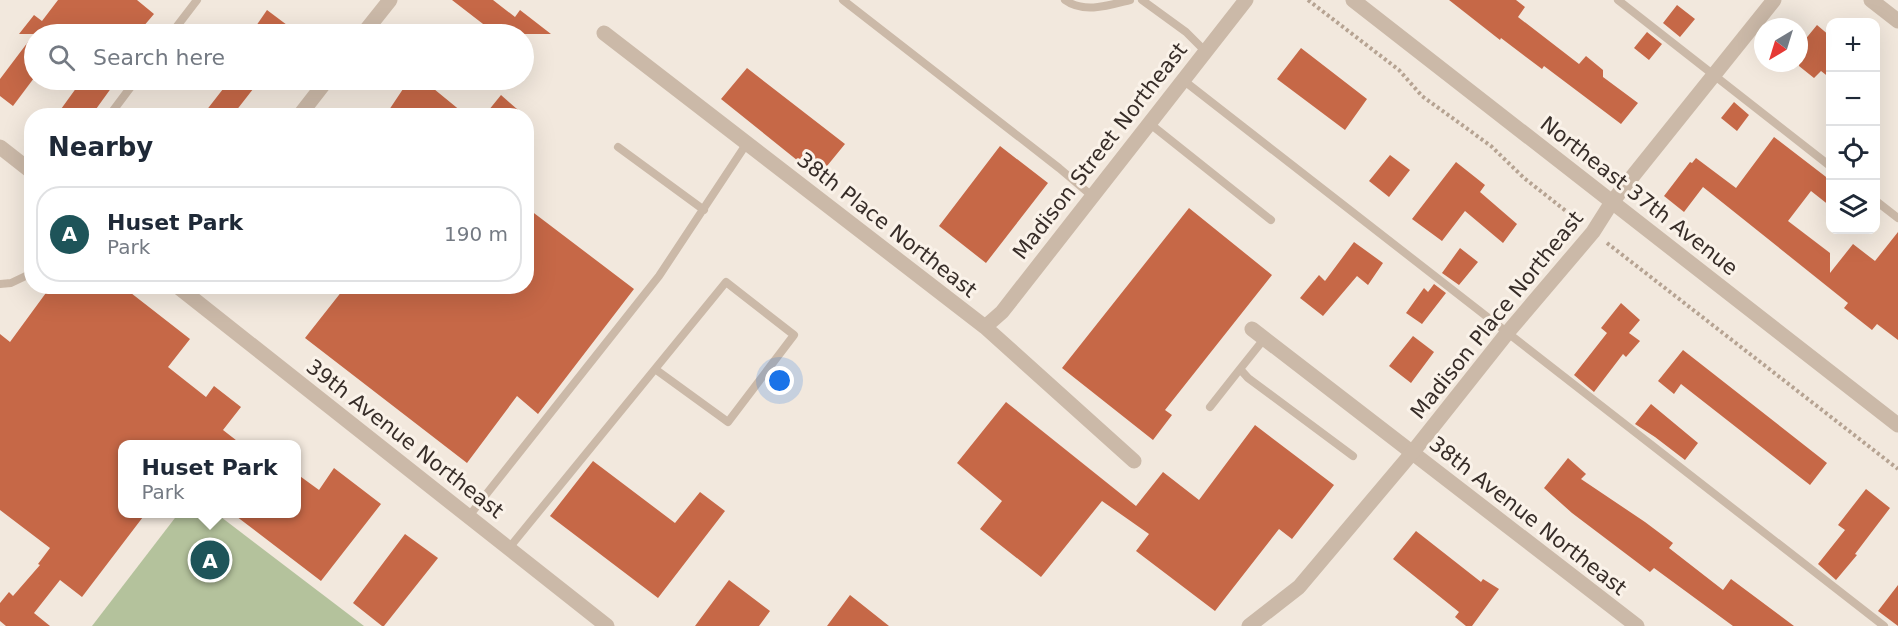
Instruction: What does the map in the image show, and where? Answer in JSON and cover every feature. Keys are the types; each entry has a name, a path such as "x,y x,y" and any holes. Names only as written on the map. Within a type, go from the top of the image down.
{"street":[{"path":"371,24 390,0"},
{"name":"Madison Street Northeast","path":"985,327 1002,312 1246,0"},
{"name":"Northeast 37th Avenue","path":"1353,0 1898,425"},
{"name":"Madison Place Northeast","path":"1249,626 1299,587 1412,453 1508,332 1593,232 1612,202 1774,0"},
{"path":"1871,0 1898,21"},
{"name":"38th Place Northeast","path":"604,33 985,327 1134,460"},
{"path":"305,108 319,90"},
{"path":"0,147 24,166"},
{"name":"39th Avenue Northeast","path":"187,294 607,626"},
{"name":"38th Avenue Northeast","path":"1258,334 1637,626"}],"lane":[{"path":"179,24 197,0"},
{"path":"843,0 1092,196"},
{"path":"1065,0 1070,4 1097,8 1130,0"},
{"path":"1142,0 1186,32 1205,51"},
{"path":"1618,0 1826,163"},
{"path":"1183,80 1884,626"},
{"path":"115,108 128,90"},
{"path":"1149,123 1272,220"},
{"path":"469,516 659,276 747,144"},
{"path":"618,147 704,210"},
{"path":"1880,205 1898,218"},
{"path":"0,284 11,283 24,277"},
{"path":"510,548 726,282 794,335 728,422 656,369"},
{"path":"1210,407 1240,369 1258,334"},
{"path":"1240,369 1248,378 1353,456"}],"path":[{"path":"1308,0 1399,70 1422,96 1491,146 1524,178 1575,218"},
{"path":"1612,246 1898,469"}],"green space":[{"path":"175,518 222,518 364,626 92,626"}],"building":[{"path":"58,0 137,0 154,14 146,24 27,24 34,15 42,21"},
{"path":"452,0 493,0 515,17 520,10 551,34 534,34 534,24 483,24"},
{"path":"1449,0 1516,0 1525,7 1518,17 1579,64 1586,56 1603,70 1603,77 1638,103 1621,124 1544,66 1542,69 1501,38 1500,40"},
{"path":"1677,5 1695,19 1680,37 1663,23"},
{"path":"267,10 286,24 257,24"},
{"path":"1817,25 1826,33 1826,75 1821,71 1814,78 1806,72 1808,36"},
{"path":"1647,32 1662,44 1649,60 1634,48"},
{"path":"24,47 25,90 13,106 0,96 0,79"},
{"path":"1301,48 1367,99 1345,130 1277,79"},
{"path":"747,68 845,144 818,177 721,99"},
{"path":"75,90 110,90 97,108 62,108"},
{"path":"222,90 252,90 238,108 208,108"},
{"path":"402,90 435,90 457,108 390,108"},
{"path":"501,95 516,108 490,108"},
{"path":"1734,102 1749,115 1737,131 1721,118"},
{"path":"1774,137 1826,177 1826,203 1811,191 1788,221 1830,253 1830,273 1853,244 1875,261 1898,232 1898,340 1877,324 1872,330 1844,308 1848,303 1703,187 1684,212 1664,196 1690,162 1692,163 1696,158 1736,188"},
{"path":"1000,146 1048,183 986,263 939,226"},
{"path":"1390,155 1410,170 1389,197 1369,181"},
{"path":"1456,162 1485,185 1480,192 1517,224 1503,243 1465,211 1442,241 1412,219"},
{"path":"1189,208 1272,275 1165,410 1172,415 1153,440 1062,368"},
{"path":"534,213 634,289 538,414 517,396 467,463 305,338 340,294 534,294"},
{"path":"1354,242 1383,263 1368,285 1357,276 1323,316 1300,298 1319,275 1325,281"},
{"path":"1460,248 1478,262 1459,285 1442,273"},
{"path":"1434,284 1446,293 1422,324 1406,313 1424,288 1428,292"},
{"path":"45,294 132,294 190,339 168,367 206,397 214,386 241,407 223,430 236,440 118,440 118,518 142,518 82,597 60,580 34,613 50,626 6,626 0,621 0,603 9,592 13,596 40,565 38,564 50,548 0,510 0,334 10,342"},
{"path":"1621,303 1640,320 1629,333 1640,341 1626,357 1623,354 1594,392 1574,375 1607,333 1601,328"},
{"path":"1413,336 1434,352 1411,383 1389,366"},
{"path":"1683,350 1827,463 1810,485 1681,384 1674,394 1658,381"},
{"path":"1006,402 1136,506 1163,472 1199,500 1255,425 1334,485 1292,539 1279,529 1215,611 1136,551 1149,534 1102,501 1041,577 980,529 1002,501 957,463"},
{"path":"1651,404 1698,443 1685,460 1635,424"},
{"path":"1568,458 1586,474 1581,479 1673,543 1669,548 1723,590 1731,579 1794,626 1733,626 1654,568 1650,572 1572,513 1544,488"},
{"path":"593,461 675,523 700,492 725,511 658,598 550,516"},
{"path":"334,468 381,504 321,581 239,518 301,518 301,477 319,490"},
{"path":"1866,489 1890,508 1855,554 1857,555 1836,580 1818,564 1845,530 1838,525"},
{"path":"1416,531 1481,582 1483,579 1499,589 1472,626 1466,626 1455,617 1459,612 1393,559"},
{"path":"405,534 438,558 382,626 353,603"},
{"path":"729,580 770,611 759,626 695,626"},
{"path":"1898,585 1898,626 1878,611"},
{"path":"850,595 889,626 827,626"}],"place":[{"name":"Huset Park","path":"210,560"}]}
